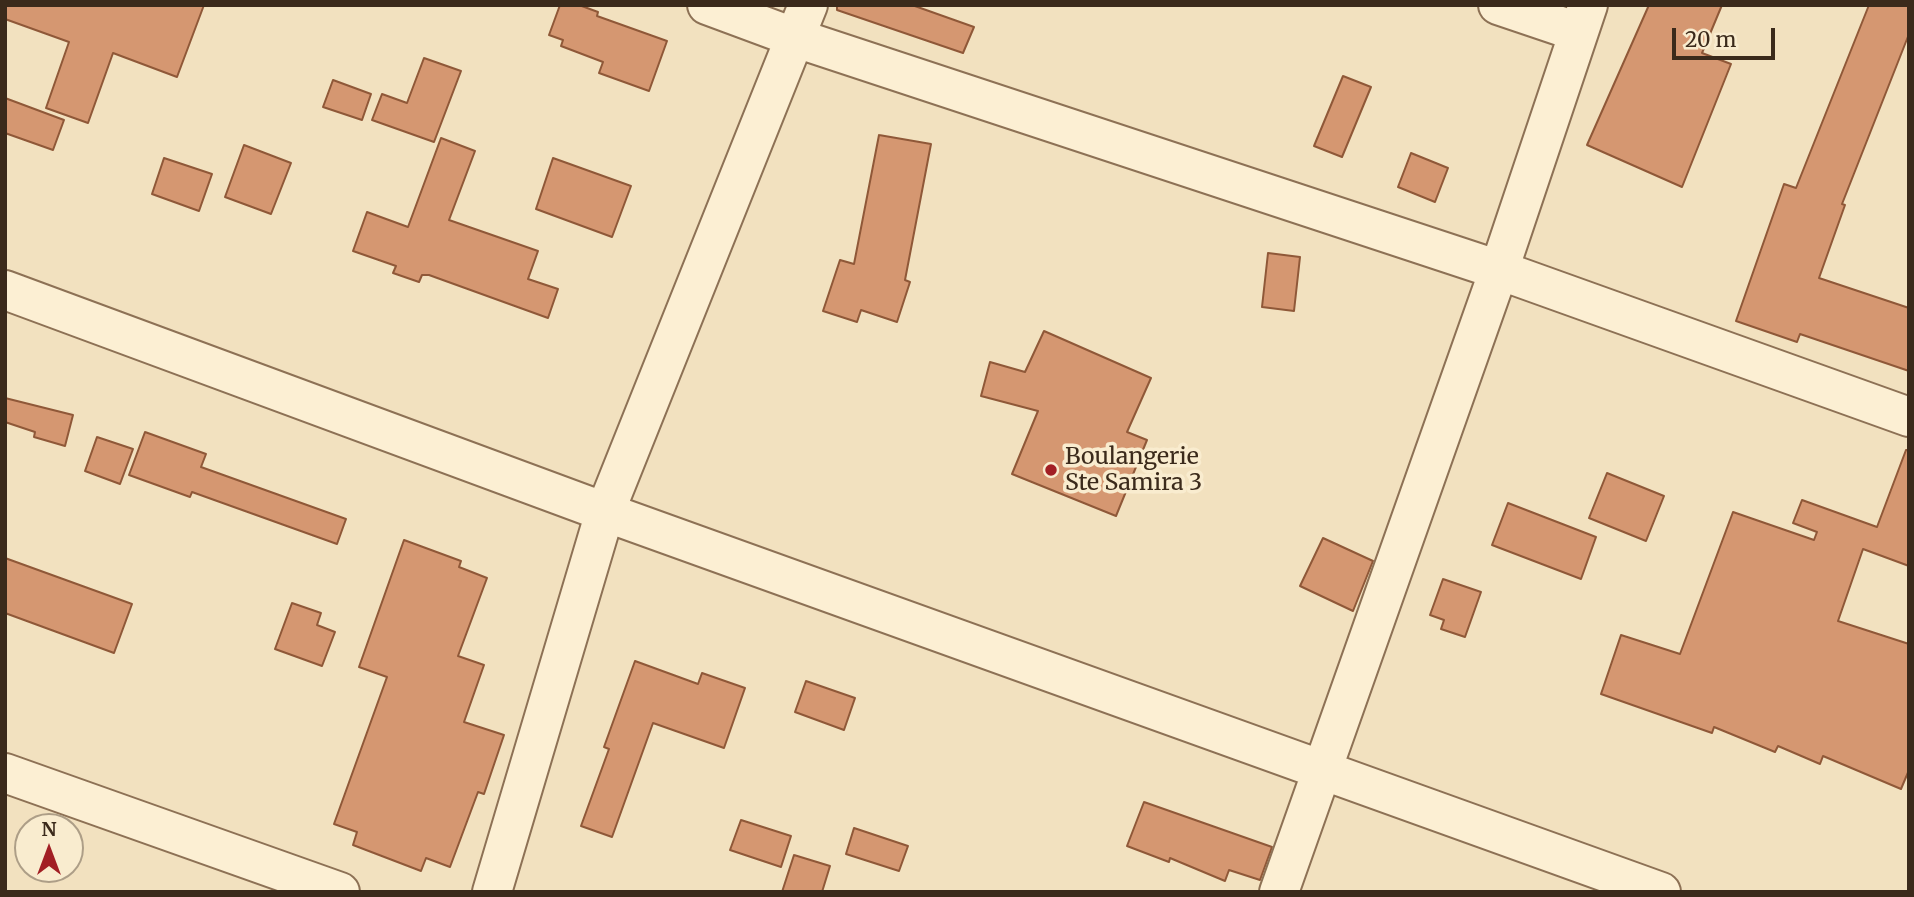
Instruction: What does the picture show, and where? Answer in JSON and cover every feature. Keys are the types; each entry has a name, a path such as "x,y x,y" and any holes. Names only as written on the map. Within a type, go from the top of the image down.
{"street":[{"path":"706,5 802,22 1909,417"},
{"path":"1279,892 1499,270 1583,19 1498,5"},
{"path":"492,892 605,512 802,22"},
{"path":"5,290 605,512 1661,892"},
{"path":"5,773 340,892"}],"building":[{"path":"5,5 204,5 177,77 113,53 88,123 46,108 69,42 5,19"},
{"path":"560,5 579,5 598,12 597,16 667,41 649,91 599,73 603,62 561,46 563,40 549,35"},
{"path":"837,5 912,5 974,27 963,53 837,10"},
{"path":"1649,5 1722,5 1702,53 1731,64 1682,187 1587,145"},
{"path":"1869,5 1909,5 1909,34 1842,204 1845,205 1819,278 1909,308 1909,371 1800,334 1797,342 1736,321 1784,184 1796,188"},
{"path":"424,58 461,71 434,142 372,120 382,94 407,103"},
{"path":"1343,76 1371,87 1342,157 1314,146"},
{"path":"333,80 371,94 362,120 323,107"},
{"path":"5,98 64,120 53,150 5,133"},
{"path":"879,135 931,144 905,280 910,282 897,322 861,310 857,322 823,311 840,260 854,264"},
{"path":"441,138 475,151 449,220 538,251 528,279 558,289 548,318 429,275 422,275 419,282 393,273 396,266 353,251 367,212 408,227"},
{"path":"244,145 291,163 271,214 225,197"},
{"path":"1411,153 1448,168 1435,202 1398,187"},
{"path":"164,158 212,174 199,211 152,194"},
{"path":"553,158 631,186 612,237 536,209"},
{"path":"1268,253 1300,257 1294,311 1262,307"},
{"path":"1044,331 1151,378 1127,432 1147,440 1116,516 1012,474 1038,411 981,396 990,362 1025,372"},
{"path":"5,398 73,415 65,446 34,437 35,432 5,422"},
{"path":"145,432 206,454 201,467 346,519 337,544 192,492 190,497 129,475"},
{"path":"97,437 133,449 120,484 85,471"},
{"path":"1906,450 1909,450 1909,566 1863,549 1838,621 1909,644 1909,770 1901,789 1823,756 1820,764 1778,746 1775,752 1714,727 1712,733 1601,694 1621,635 1680,654 1733,512 1814,540 1817,532 1793,523 1802,500 1877,527"},
{"path":"1607,473 1664,496 1646,541 1589,518"},
{"path":"1508,503 1596,537 1581,579 1492,545"},
{"path":"1323,538 1373,561 1353,611 1300,586"},
{"path":"404,540 461,561 459,567 487,578 458,656 484,665 464,722 504,735 484,794 478,792 450,867 426,858 421,871 353,845 357,832 334,824 387,677 359,667"},
{"path":"5,558 132,604 114,653 5,613"},
{"path":"1443,579 1481,592 1465,637 1441,629 1444,620 1430,615"},
{"path":"292,603 321,613 317,625 335,632 322,666 275,649"},
{"path":"635,661 698,684 702,673 745,688 724,748 653,723 612,837 581,826 609,749 604,747"},
{"path":"806,681 855,698 844,730 795,712"},
{"path":"1144,802 1272,847 1260,880 1229,870 1225,881 1170,858 1169,862 1127,846"},
{"path":"741,820 791,836 781,867 730,850"},
{"path":"854,828 908,846 899,871 846,854"},
{"path":"794,855 830,866 822,892 782,892"}],"place":[{"name":"Boulangerie Ste Samira 3","path":"1051,470"}]}
